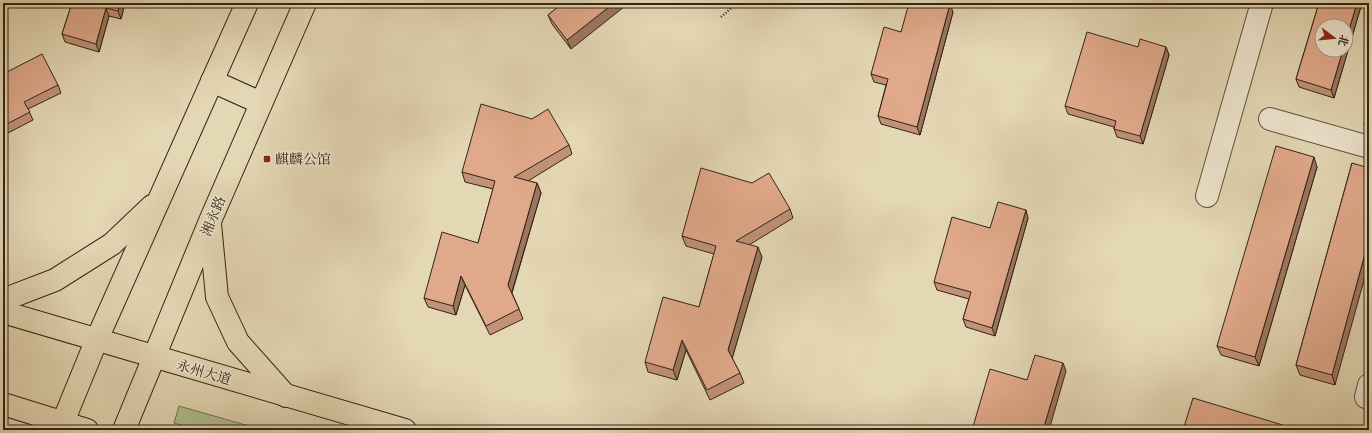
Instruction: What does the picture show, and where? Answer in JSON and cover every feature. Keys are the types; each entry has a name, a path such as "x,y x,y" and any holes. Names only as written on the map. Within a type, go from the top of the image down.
{"main road":[{"path":"63,422 97,339 247,3"},
{"name":"湘永路","path":"124,430 210,222 305,3"},
{"path":"212,81 261,103"},
{"path":"3,300 55,280 112,244 160,199"},
{"path":"210,222 217,297 238,342 286,396"},
{"name":"永州大道","path":"3,312 405,430"},
{"path":"3,404 87,430"}],"street":[{"path":"1207,196 1262,3"},
{"path":"1270,119 1369,147"}],"path":[{"path":"721,17 737,3"}],"green space":[{"path":"179,406 263,430 197,430 174,423"}],"building":[{"path":"72,3 120,3 118,11 106,8 96,44 62,34"},
{"path":"563,3 614,3 567,40 548,15"},
{"path":"909,3 950,4 917,127 878,116 888,79 871,74 884,27 901,32"},
{"path":"1319,3 1357,3 1353,18 1314,18"},
{"path":"1314,20 1314,58 1341,58 1331,90 1296,79"},
{"path":"1087,32 1138,47 1140,39 1166,47 1140,136 1114,129 1116,121 1065,106"},
{"path":"42,54 58,85 24,102 30,112 3,126 3,65 7,72"},
{"path":"481,104 532,119 548,109 569,145 514,177 537,183 508,285 519,309 486,326 461,276 453,306 424,298 442,232 478,243 495,181 462,172"},
{"path":"1369,106 1369,126 1364,124"},
{"path":"1276,146 1314,157 1255,357 1217,346"},
{"path":"1352,163 1369,168 1369,239 1332,375 1296,365"},
{"path":"701,168 752,183 769,173 790,209 736,241 758,247 728,350 740,373 707,390 682,340 673,370 645,362 663,297 699,307 716,246 682,236"},
{"path":"998,202 1026,210 992,328 963,319 971,292 934,282 952,217 990,228"},
{"path":"1035,355 1063,363 1043,430 972,430 990,369 1027,380"},
{"path":"1193,398 1286,426 1285,430 1183,430"}],"place":[{"name":"麒麟公馆","path":"267,159"}]}
